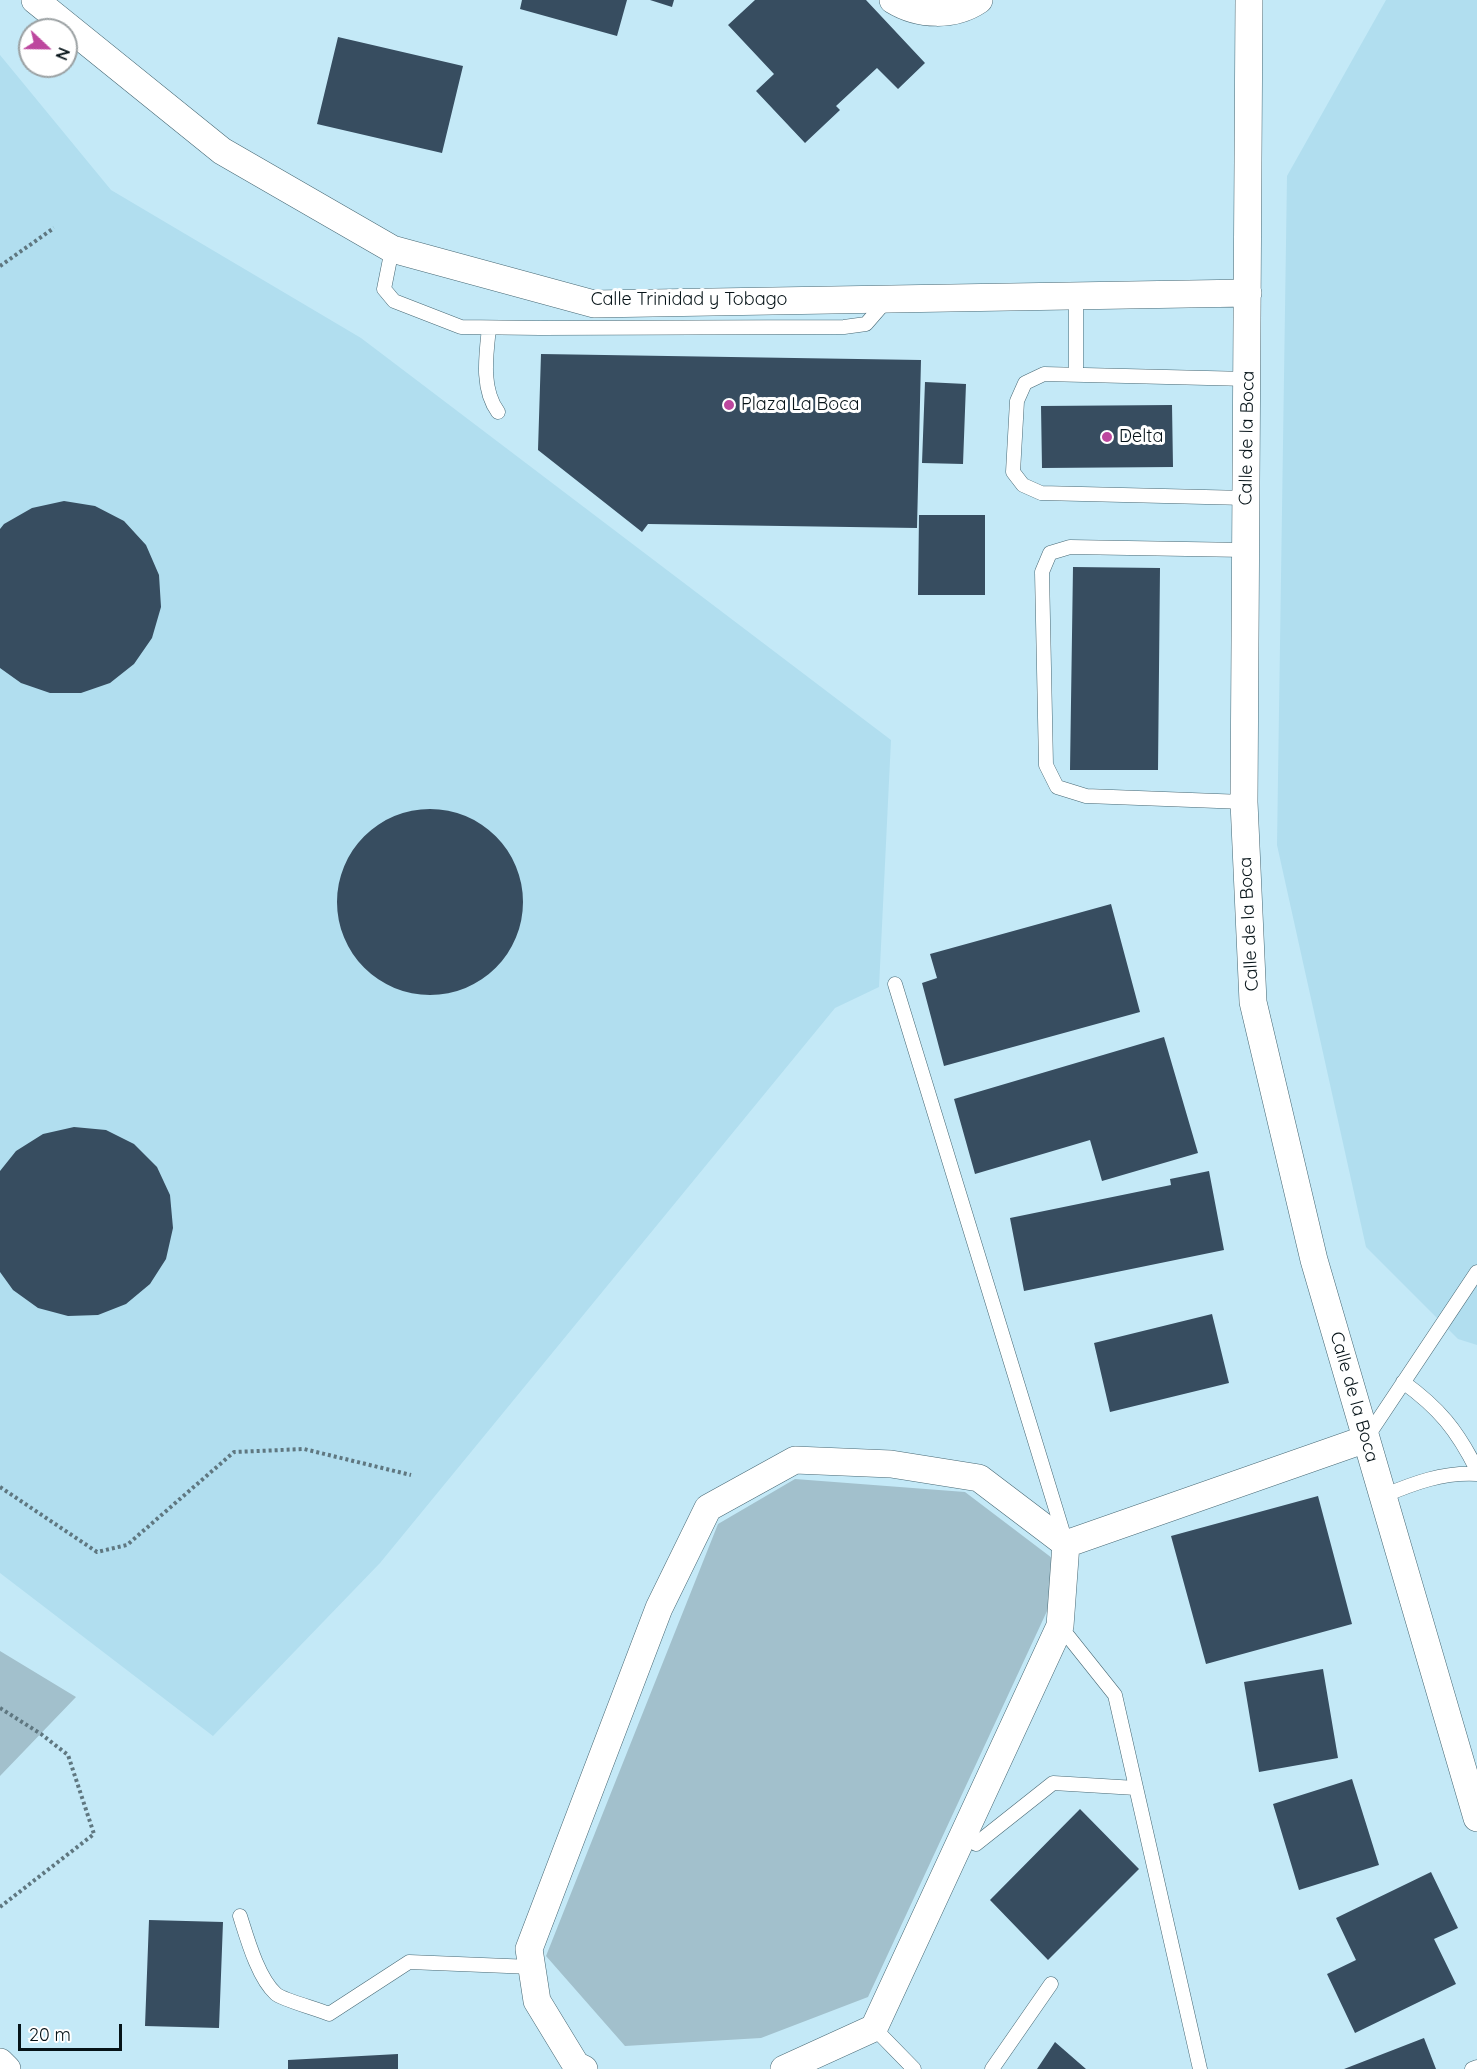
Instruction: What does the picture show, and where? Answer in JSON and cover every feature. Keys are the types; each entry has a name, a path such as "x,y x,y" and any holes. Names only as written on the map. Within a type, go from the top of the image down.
{"street":[{"name":"Calle Trinidad y Tobago","path":"35,0 222,151 392,249 594,304 1248,293"},
{"path":"893,0 920,12 946,13 971,6 979,0"},
{"name":"Calle de la Boca","path":"1249,0 1244,802 1253,1002 1314,1260 1477,1818"},
{"path":"1066,1544 1366,1439"},
{"path":"584,2069 576,2065 537,2001 529,1949 659,1608 708,1508 795,1460 891,1464 980,1478 1066,1544"},
{"path":"784,2069 874,2028 1060,1626 1066,1544"},
{"path":"0,2062 7,2069"}],"lane":[{"path":"392,249 384,289 394,301 461,327 844,327 866,324 888,299"},
{"path":"1076,296 1076,375"},
{"path":"489,328 485,368 491,403 498,412"},
{"path":"1246,498 1041,493 1023,485 1013,472 1017,401 1025,383 1044,374 1248,379"},
{"path":"1244,802 1086,795 1057,787 1046,765 1042,572 1050,553 1070,548 1245,550"},
{"path":"895,984 1066,1544"},
{"path":"1366,1439 1477,1272"},
{"path":"1383,1496 1419,1481 1456,1473 1477,1472 1465,1446 1446,1419 1424,1398 1402,1382"},
{"path":"1060,1626 1115,1695 1200,2069"},
{"path":"976,1844 1053,1783 1136,1788"},
{"path":"240,1916 248,1944 261,1973 276,1995 329,2013 409,1962 532,1967"},
{"path":"992,2069 1051,1984"},
{"path":"874,2028 914,2069"},
{"path":"1472,2069 1477,2067"}],"path":[{"path":"0,266 54,228"},
{"path":"0,1487 97,1552 127,1545 234,1452 303,1449 411,1475"},
{"path":"0,1708 41,1734 68,1755 94,1834 0,1907"}],"shaded area":[{"path":"1386,0 1477,0 1477,1345 1458,1339 1366,1247 1277,845 1287,176"},
{"path":"0,55 111,190 361,338 891,740 879,987 835,1008 380,1563 213,1736 0,1573"},
{"path":"795,1479 965,1492 1052,1558 1054,1596 868,1997 761,2038 625,2046 546,1956 718,1524"},
{"path":"0,1651 76,1697 0,1776"}],"building":[{"path":"522,0 627,0 617,36 520,9"},
{"path":"650,0 674,0 672,7"},
{"path":"755,0 866,0 925,63 898,89 877,68 836,106 840,110 805,143 756,91 774,74 728,25"},
{"path":"338,37 463,66 442,153 317,124"},
{"name":"Plaza La Boca","path":"541,354 921,360 917,528 648,524 642,532 538,450"},
{"path":"925,382 966,384 963,464 922,463"},
{"name":"Delta","path":"1172,405 1173,467 1042,468 1041,406"},
{"path":"64,501 95,506 124,521 146,545 159,575 161,607 152,638 134,664 110,683 81,693 50,693 21,683 0,668 0,529 4,524 32,508"},
{"path":"919,515 985,515 985,595 918,595"},
{"path":"1073,567 1160,568 1158,770 1070,770"},
{"path":"430,809 465,816 481,825 495,837 507,851 516,867 523,902 516,937 507,953 495,967 481,979 465,988 430,995 395,988 379,979 365,967 353,953 344,937 337,902 344,867 353,851 365,837 379,825 395,816"},
{"path":"1111,904 1140,1012 944,1066 922,983 937,978 930,954"},
{"path":"1164,1037 1198,1153 1102,1181 1090,1140 975,1174 954,1099"},
{"path":"74,1127 106,1130 134,1144 157,1167 170,1195 173,1228 166,1259 150,1284 126,1304 98,1315 68,1316 38,1308 13,1290 0,1272 0,1171 16,1151 43,1134"},
{"path":"1209,1171 1224,1250 1024,1291 1010,1218 1171,1185 1170,1179"},
{"path":"1212,1314 1229,1383 1110,1412 1094,1343"},
{"path":"1318,1496 1352,1624 1206,1664 1171,1536"},
{"path":"1323,1669 1338,1758 1259,1772 1244,1682"},
{"path":"1352,1779 1379,1865 1299,1890 1273,1804"},
{"path":"1080,1809 1139,1869 1048,1960 990,1900"},
{"path":"1431,1872 1458,1928 1434,1939 1456,1984 1355,2033 1327,1974 1356,1960 1336,1918"},
{"path":"149,1920 223,1922 219,2028 145,2026"},
{"path":"1424,2038 1436,2069 1344,2069"},
{"path":"1055,2042 1086,2069 1037,2069"},
{"path":"398,2054 398,2069 288,2069 288,2060"}],"place":[{"name":"Plaza La Boca","path":"729,405"},
{"name":"Delta","path":"1107,437"}]}
